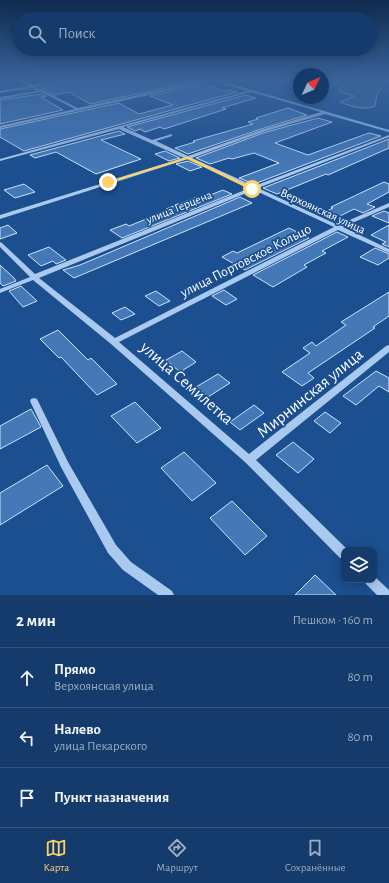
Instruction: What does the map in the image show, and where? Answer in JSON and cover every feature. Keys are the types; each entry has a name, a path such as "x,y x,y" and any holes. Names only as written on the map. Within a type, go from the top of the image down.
{"street":[{"path":"0,127 83,108"},
{"path":"0,160 191,108"},
{"path":"311,108 387,130 389,127"},
{"path":"0,217 187,158 262,131 326,112"},
{"name":"Верхоянская улица","path":"119,128 152,141 252,189 389,251"},
{"path":"152,141 171,135"},
{"name":"улица Герцена","path":"0,291 252,189 389,136"},
{"name":"улица Портовское Кольцо","path":"114,342 337,228 389,205"},
{"name":"улица Семилетка","path":"0,244 34,277 114,342 249,460 341,551"},
{"name":"Мирнинская улица","path":"249,460 389,348"},
{"path":"34,401 64,464 112,549 126,566 168,595"},
{"path":"373,583 386,595"}],"building":[{"path":"0,108 59,108 63,110 0,124"},
{"path":"97,108 128,108 139,114 163,108 180,108 24,151 0,137 0,129"},
{"path":"199,108 226,109 164,129 160,127 145,132 140,129 135,131 127,127"},
{"path":"288,108 307,115 188,154 175,148 195,142 193,141 253,124 248,122"},
{"path":"318,118 332,122 275,143 308,155 369,133 381,136 254,184 239,178 279,163 254,153 232,159 229,158 210,164 196,158 263,133"},
{"path":"119,131 125,134 101,140 141,159 96,174 56,152 35,158 30,155"},
{"path":"389,139 389,148 328,175 326,174 277,194 263,188"},
{"path":"165,151 180,158 169,161 155,154"},
{"path":"188,161 202,167 190,171 176,164"},
{"path":"384,182 389,184 389,192 367,204 375,207 363,213 354,209 332,220 321,214 333,208 331,207"},
{"path":"24,184 35,192 15,198 4,190"},
{"path":"223,190 232,194 122,238 110,230 126,224 129,226 197,197 200,199"},
{"path":"240,197 252,203 74,278 63,270 80,265"},
{"path":"384,211 389,213 389,223 372,216"},
{"path":"8,225 17,233 0,239 0,228"},
{"path":"389,225 389,247 382,244 386,242 371,235"},
{"path":"289,228 309,238 245,270 222,257 233,251 237,253"},
{"path":"337,232 348,237 322,251 326,253 304,265 307,267 273,287 253,275"},
{"path":"49,247 66,260 56,264 53,261 41,266 28,255"},
{"path":"375,248 389,254 389,258 378,265 360,257"},
{"path":"0,265 16,281 3,286 0,283"},
{"path":"21,286 37,301 23,307 9,291"},
{"path":"224,290 237,299 226,305 212,296"},
{"path":"156,291 170,301 159,306 145,296"},
{"path":"389,292 389,316 373,327 375,328 308,373 314,378 302,386 282,372 310,353 303,348 312,342 316,346 346,325 341,322"},
{"path":"125,307 135,314 121,320 112,313"},
{"path":"58,330 88,360 91,358 117,384 97,395 61,357 59,358 40,339"},
{"path":"182,351 196,362 180,372 166,360"},
{"path":"376,371 389,378 389,392 379,386 356,405 343,396"},
{"path":"218,374 230,383 208,397 196,387"},
{"path":"135,402 161,428 137,443 111,416"},
{"path":"254,405 264,413 240,430 230,422"},
{"path":"31,409 41,427 0,449 0,426"},
{"path":"325,412 341,423 330,433 314,421"},
{"path":"293,442 314,459 298,473 276,455"},
{"path":"184,452 216,483 192,501 161,468"},
{"path":"47,465 63,486 0,525 0,493"},
{"path":"232,501 267,536 245,555 210,518"},
{"path":"315,575 336,595 295,595"}],"route":[{"path":"108,182 187,158 252,189"}]}
